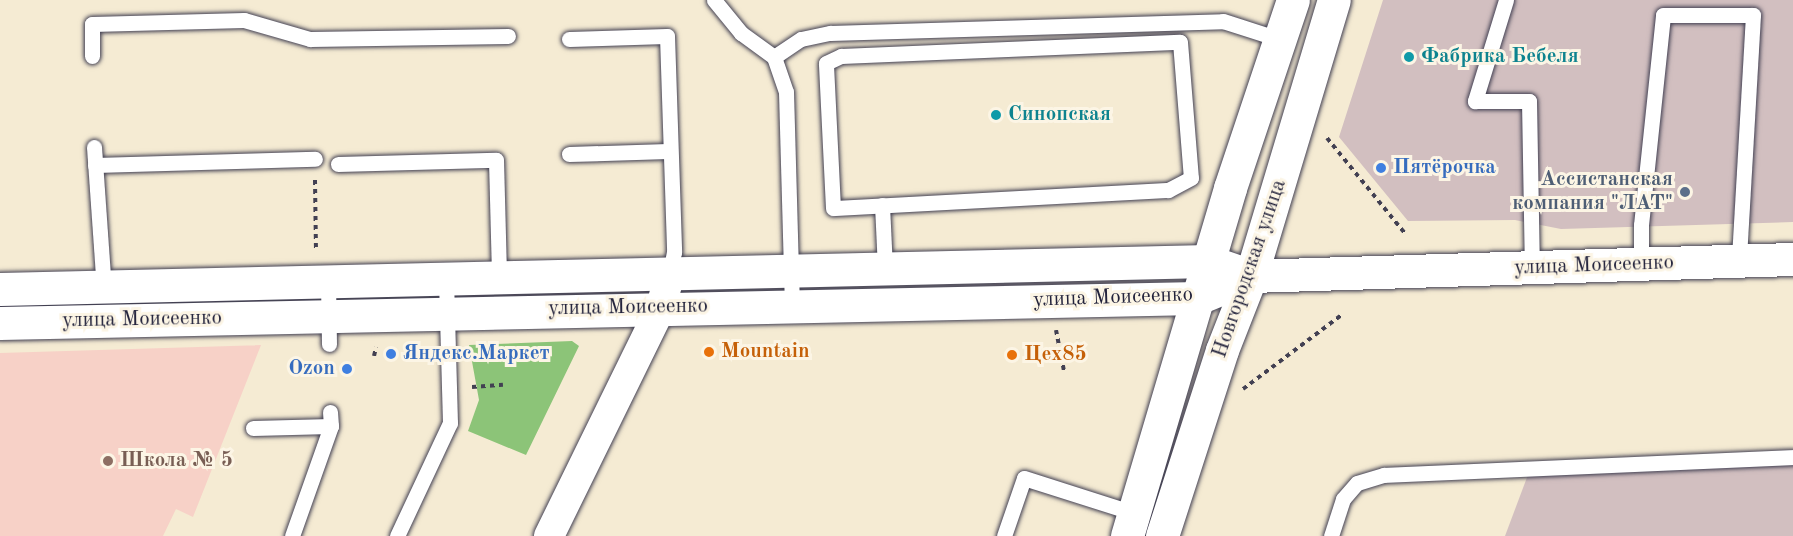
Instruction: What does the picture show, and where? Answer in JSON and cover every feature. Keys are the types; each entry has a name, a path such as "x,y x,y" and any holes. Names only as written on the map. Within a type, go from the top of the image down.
{"street":[{"name":"Новгородская улица","path":"1130,525 1208,261 1293,0"},
{"name":"Новгородская улица","path":"1162,536 1222,350 1251,276 1334,0"},
{"name":"улица Моисеенко","path":"0,289 104,286 322,271 446,278 1208,261 1251,276 1532,269 1793,259"},
{"path":"549,536 661,307 670,273"},
{"name":"улица Моисеенко","path":"0,323 105,320 329,329 448,312 1198,298 1251,276"}],"lane":[{"path":"714,0 741,33 774,57 786,92 792,305"},
{"path":"1506,0 1475,101 1529,101 1532,269"},
{"path":"1641,265 1641,225 1664,15 1684,7 1753,15 1737,231 1739,261"},
{"path":"92,56 92,24 244,20 310,39 508,36"},
{"path":"774,57 801,39 842,33 1223,21 1279,39"},
{"path":"569,39 667,36 674,252 670,273"},
{"path":"1180,42 1191,178 1168,190 882,205 833,208 826,63 841,56 1180,42"},
{"path":"94,147 105,320"},
{"path":"568,154 669,151"},
{"path":"95,165 315,159"},
{"path":"338,164 496,160 499,277"},
{"path":"882,205 885,268"},
{"path":"322,271 329,329"},
{"path":"397,536 450,423 446,278"},
{"path":"253,428 331,419 292,536"},
{"path":"1331,536 1343,499 1357,483 1384,475 1793,457"},
{"path":"1004,536 1024,478 1130,525"}],"path":[{"path":"1327,138 1404,232"},
{"path":"315,159 322,271"},
{"path":"1235,395 1343,314"},
{"path":"1055,317 1064,371"},
{"path":"480,386 503,385"}],"shaded area":[{"path":"1383,0 1793,0 1793,222 1561,229 1515,220 1408,221 1339,137"},
{"name":"Школа № 5","path":"261,345 193,517 176,509 163,536 0,536 0,353"},
{"path":"1793,465 1793,536 1505,536 1529,472"}],"green space":[{"path":"572,341 579,346 526,455 468,431 479,400 469,345"}],"place":[{"name":"Фабрика Бебеля","path":"1409,57"},
{"name":"Синопская","path":"996,115"},
{"name":"Пятёрочка","path":"1381,168"},
{"name":"Ассистанская компания \"ЛАТ\"","path":"1685,192"},
{"name":"Mountain","path":"709,352"},
{"name":"Яндекс.Маркет","path":"391,354"},
{"name":"Цех85","path":"1012,355"},
{"name":"Ozon","path":"347,369"},
{"name":"Школа № 5","path":"108,461"}]}
